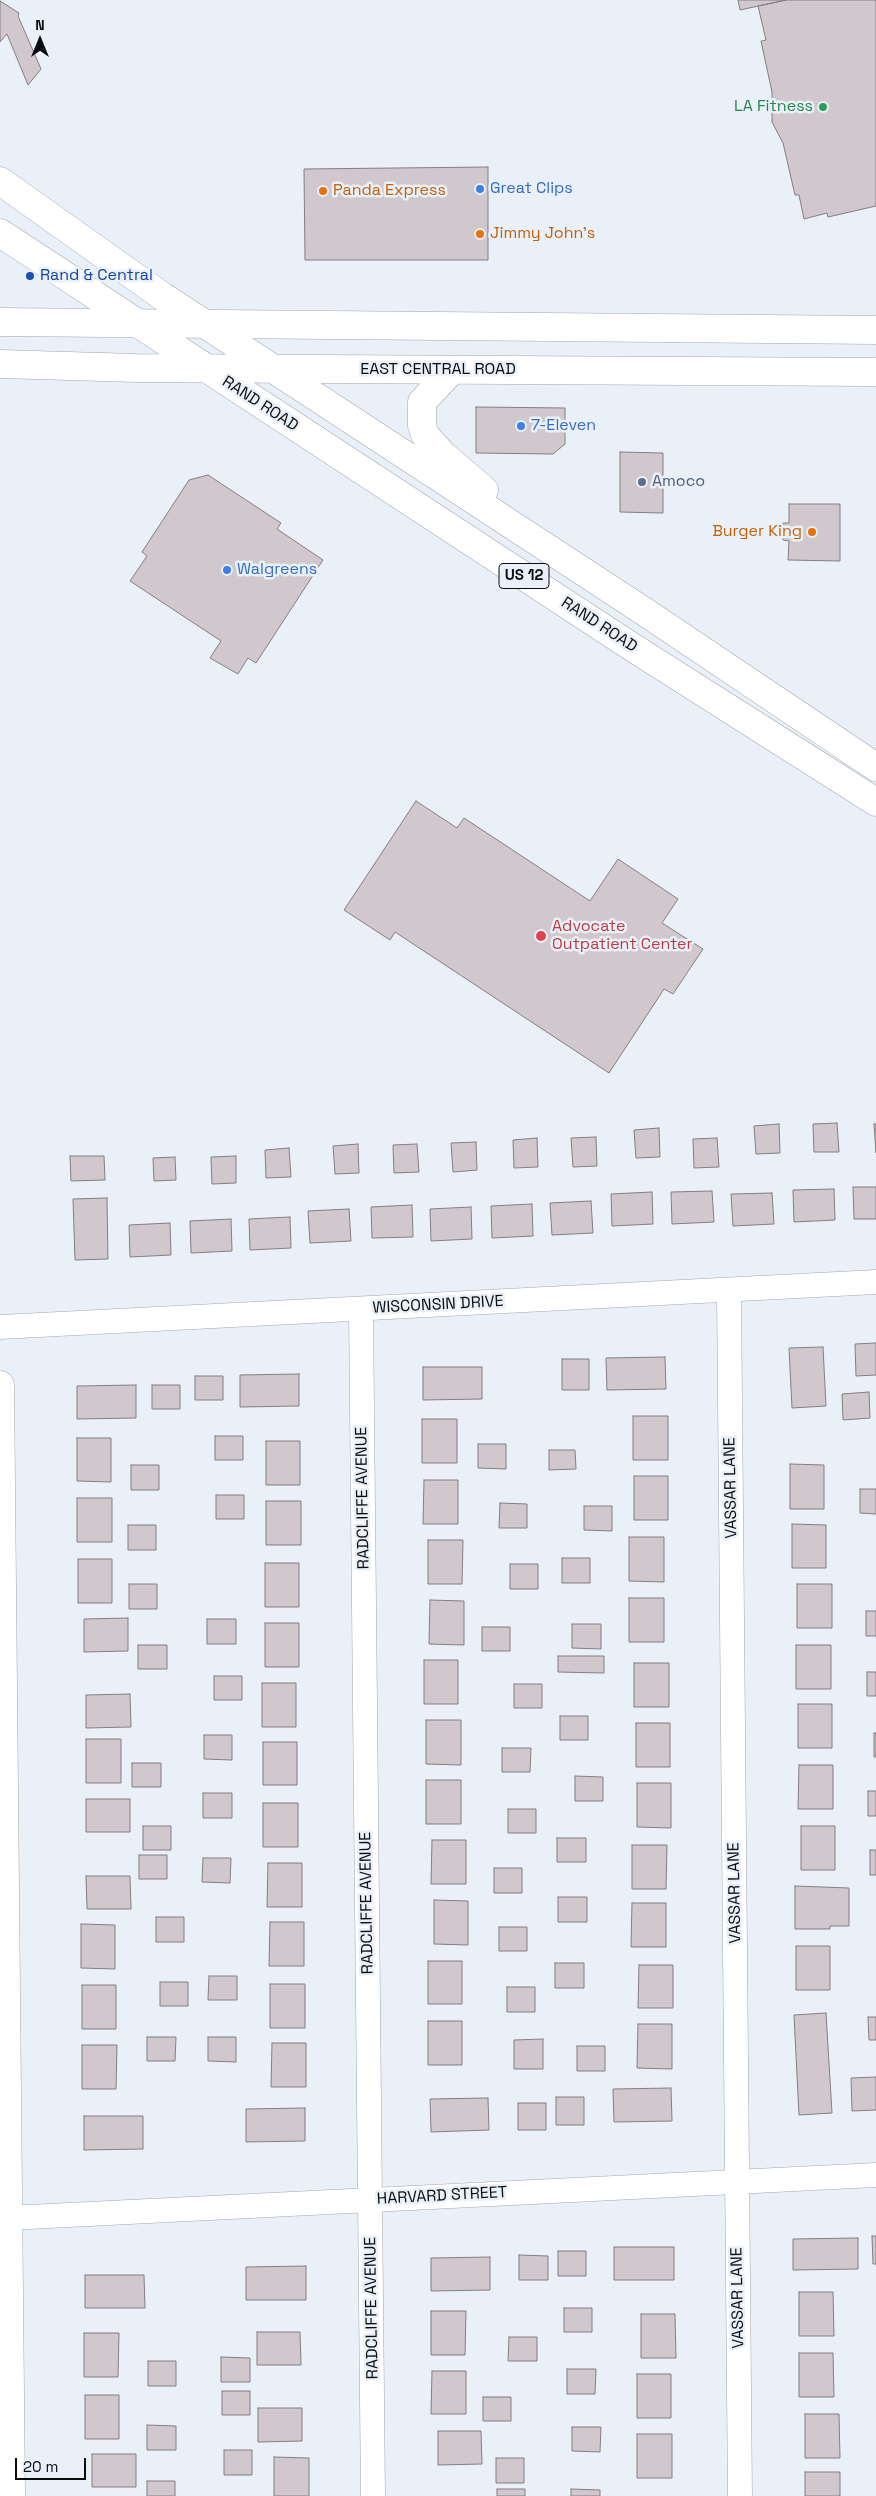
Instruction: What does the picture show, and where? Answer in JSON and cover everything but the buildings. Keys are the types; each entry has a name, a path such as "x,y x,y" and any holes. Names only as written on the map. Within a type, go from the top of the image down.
{"main road":[{"name":"US 12","path":"0,181 204,324 571,564 876,767"},
{"name":"US 12","path":"0,233 138,324"},
{"path":"0,322 876,330"},
{"name":"RAND ROAD","path":"138,324 624,641 876,802"},
{"name":"EAST CENTRAL ROAD","path":"0,364 272,369 876,372"},
{"path":"452,370 422,402 420,417 425,435 443,455 571,564"},
{"path":"0,1384 8,2218 5,2440 11,2496"}],"street":[{"name":"WISCONSIN DRIVE","path":"0,1327 876,1282"},
{"name":"VASSAR LANE","path":"729,1290 740,2496"},
{"name":"RADCLIFFE AVENUE","path":"361,1309 373,2496"},
{"name":"HARVARD STREET","path":"8,2218 876,2175"}],"place":[{"name":"LA Fitness","path":"823,107"},
{"name":"Great Clips","path":"480,189"},
{"name":"Panda Express","path":"323,191"},
{"name":"Jimmy John's","path":"480,234"},
{"name":"Rand & Central","path":"30,276"},
{"name":"7-Eleven","path":"521,426"},
{"name":"Amoco","path":"642,482"},
{"name":"Burger King","path":"812,532"},
{"name":"Walgreens","path":"227,570"},
{"name":"Advocate Outpatient Center","path":"541,936"}]}
